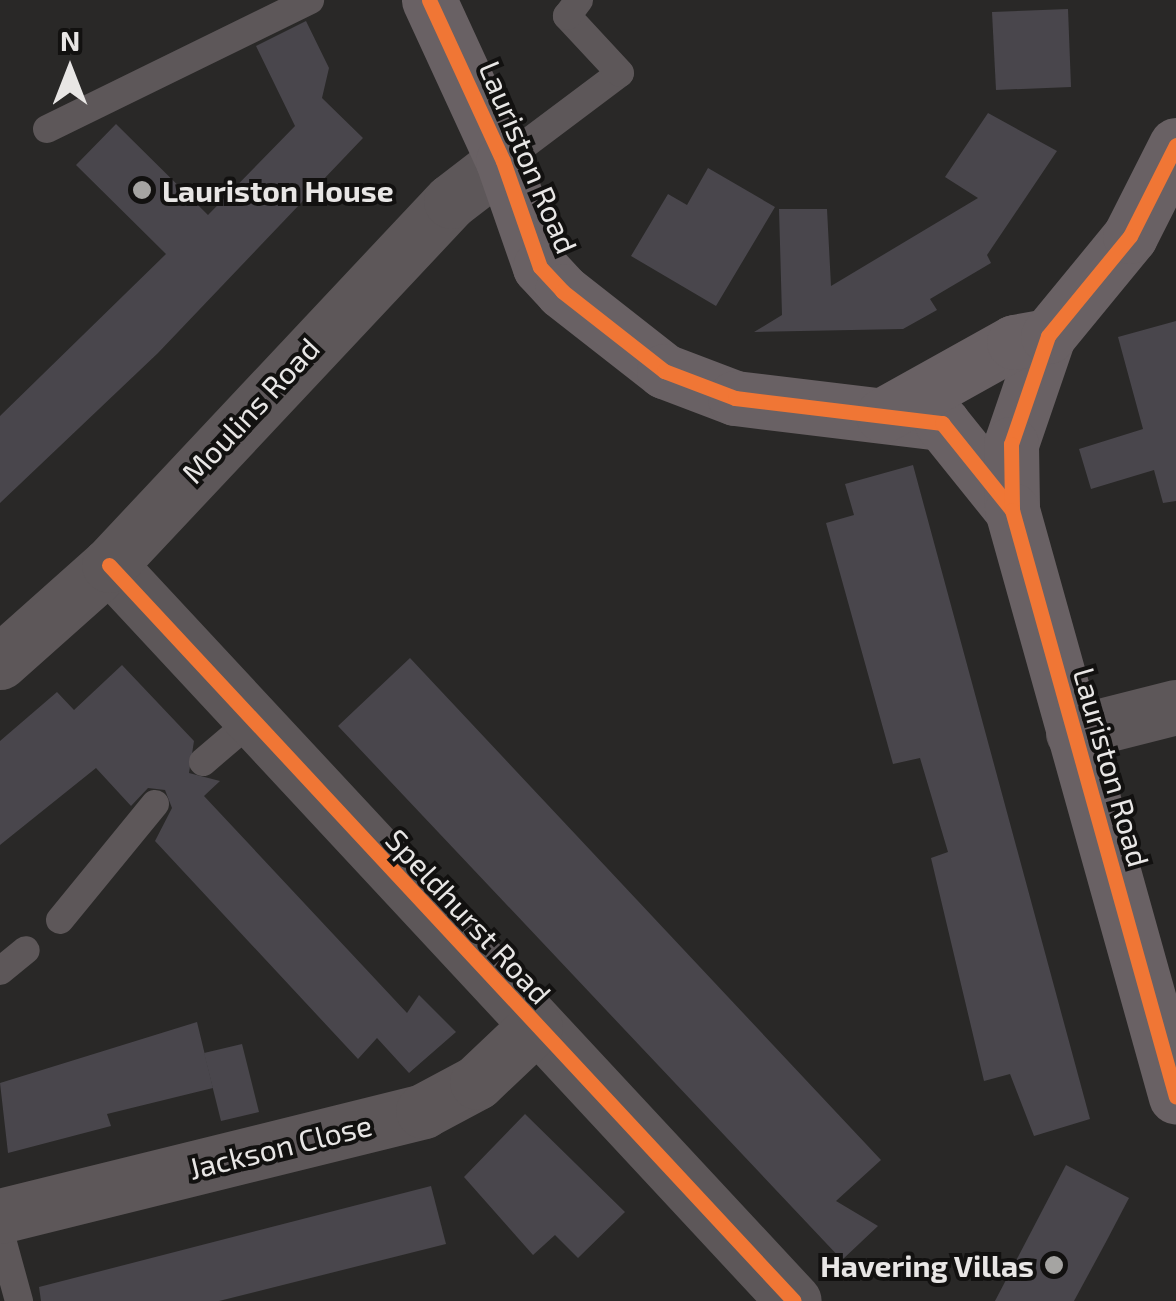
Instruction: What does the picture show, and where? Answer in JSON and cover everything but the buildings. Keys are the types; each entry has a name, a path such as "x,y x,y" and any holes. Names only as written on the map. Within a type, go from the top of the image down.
{"street":[{"name":"Lauriston Road","path":"428,0 504,161 540,267 664,371 734,398 942,423 1012,510"},
{"path":"883,415 1014,342 1048,336 1130,236 1176,145"},
{"name":"Moulins Road","path":"0,662 108,564 305,348 451,201 504,161"},
{"name":"Lauriston Road","path":"1048,336 1011,444 1012,510 1176,1097"},
{"name":"Speldhurst Road","path":"108,564 534,1027 794,1301"},
{"path":"1073,734 1176,707"},
{"name":"Jackson Close","path":"0,1216 423,1111 476,1082 534,1027"}],"lane":[{"path":"47,128 310,0"},
{"path":"504,161 620,72 568,16 579,0"},
{"path":"203,762 252,722"},
{"path":"60,920 155,804"},
{"path":"0,971 26,950"},
{"path":"0,1232 19,1301"}],"cycle path":[{"path":"429,0 503,161 540,267 562,291 664,371 735,398 942,423 1012,510"},
{"path":"1176,145 1130,236 1048,336 1011,444 1012,510 1176,1097"},
{"path":"109,565 794,1301"}],"place":[{"name":"Lauriston House","path":"142,190"},
{"name":"Havering Villas","path":"1054,1265"}]}
